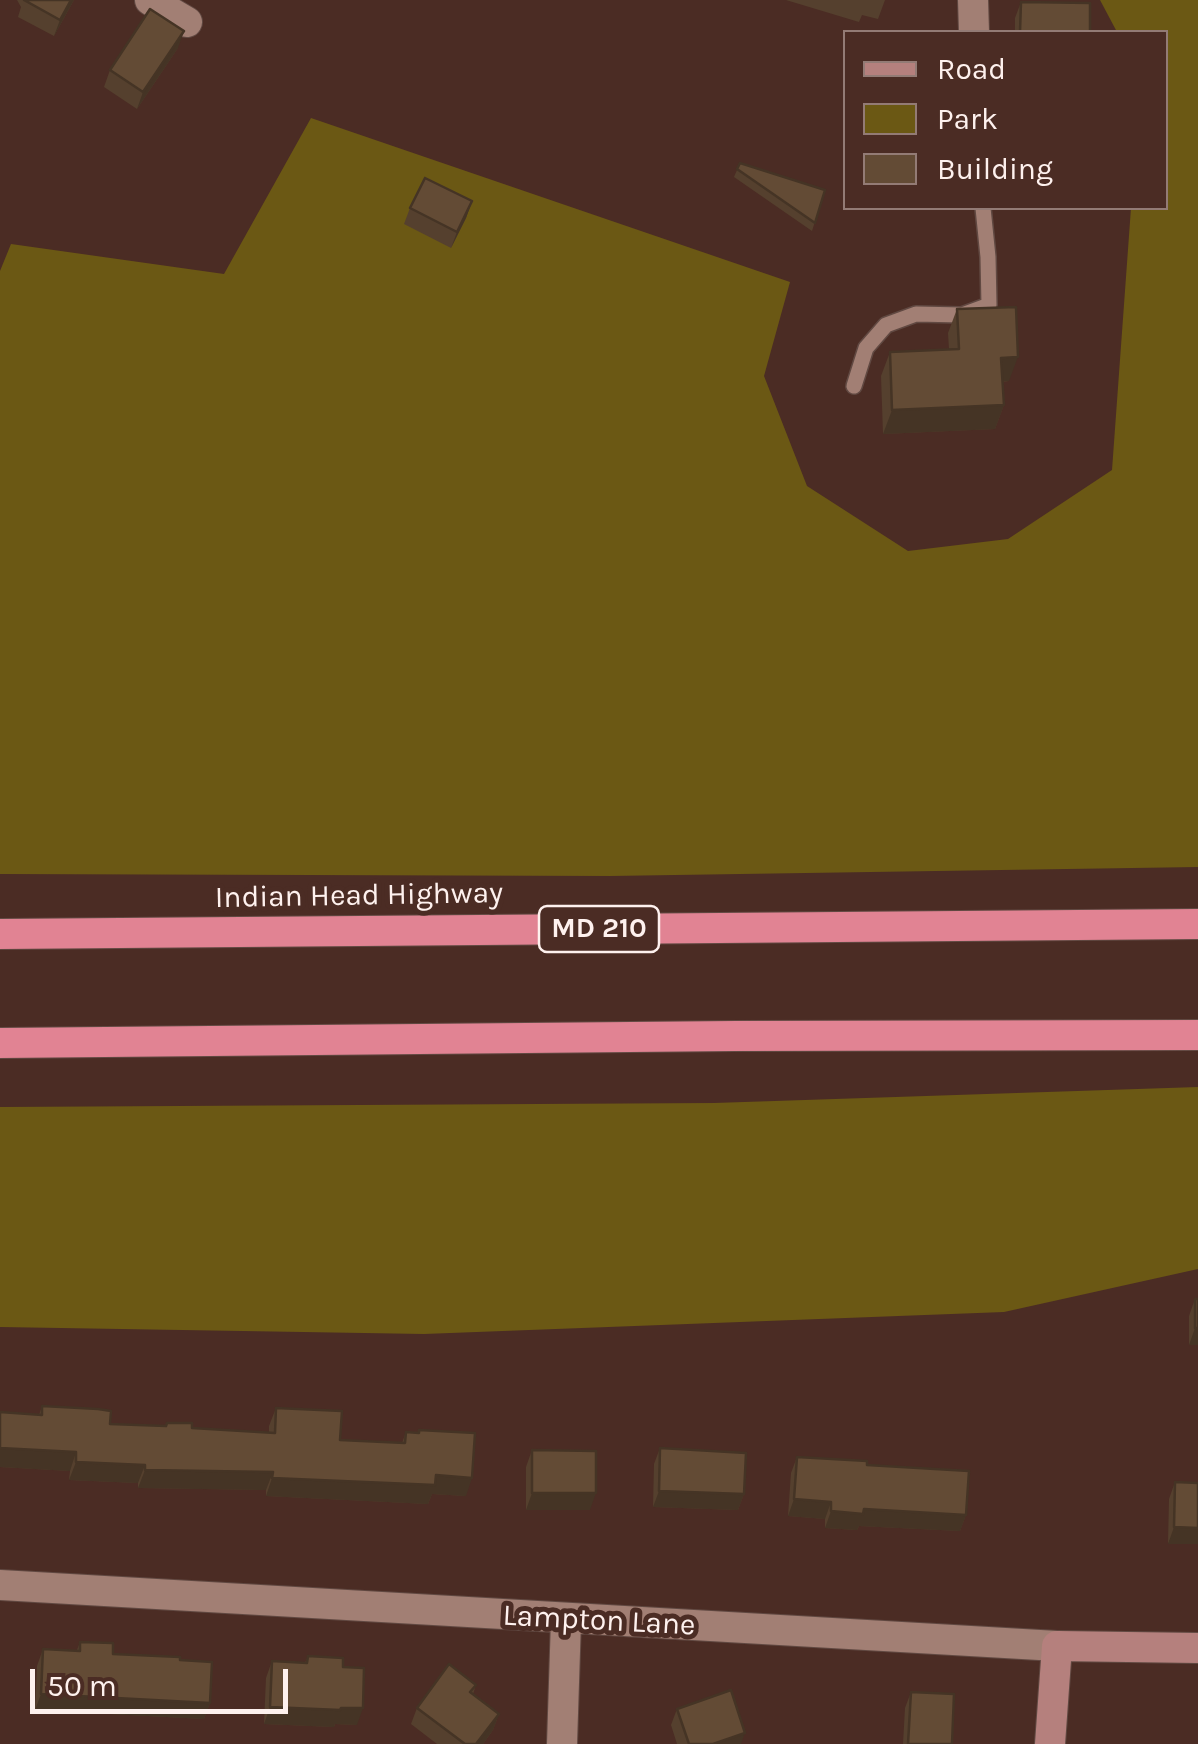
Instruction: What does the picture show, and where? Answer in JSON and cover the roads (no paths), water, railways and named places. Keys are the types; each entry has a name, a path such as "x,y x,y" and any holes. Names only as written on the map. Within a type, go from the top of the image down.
{"highway":[{"name":"Indian Head Highway","path":"0,934 1198,924"},
{"path":"0,1043 1198,1035"}],"street":[{"path":"150,0 187,22"},
{"path":"973,0 974,30"},
{"name":"Lampton Lane","path":"0,1585 1057,1646 1198,1648"},
{"path":"562,1744 566,1620"},
{"path":"1050,1744 1057,1646"}],"lane":[{"path":"854,386 866,348 886,325 916,314 962,314 988,305 983,210"}]}
